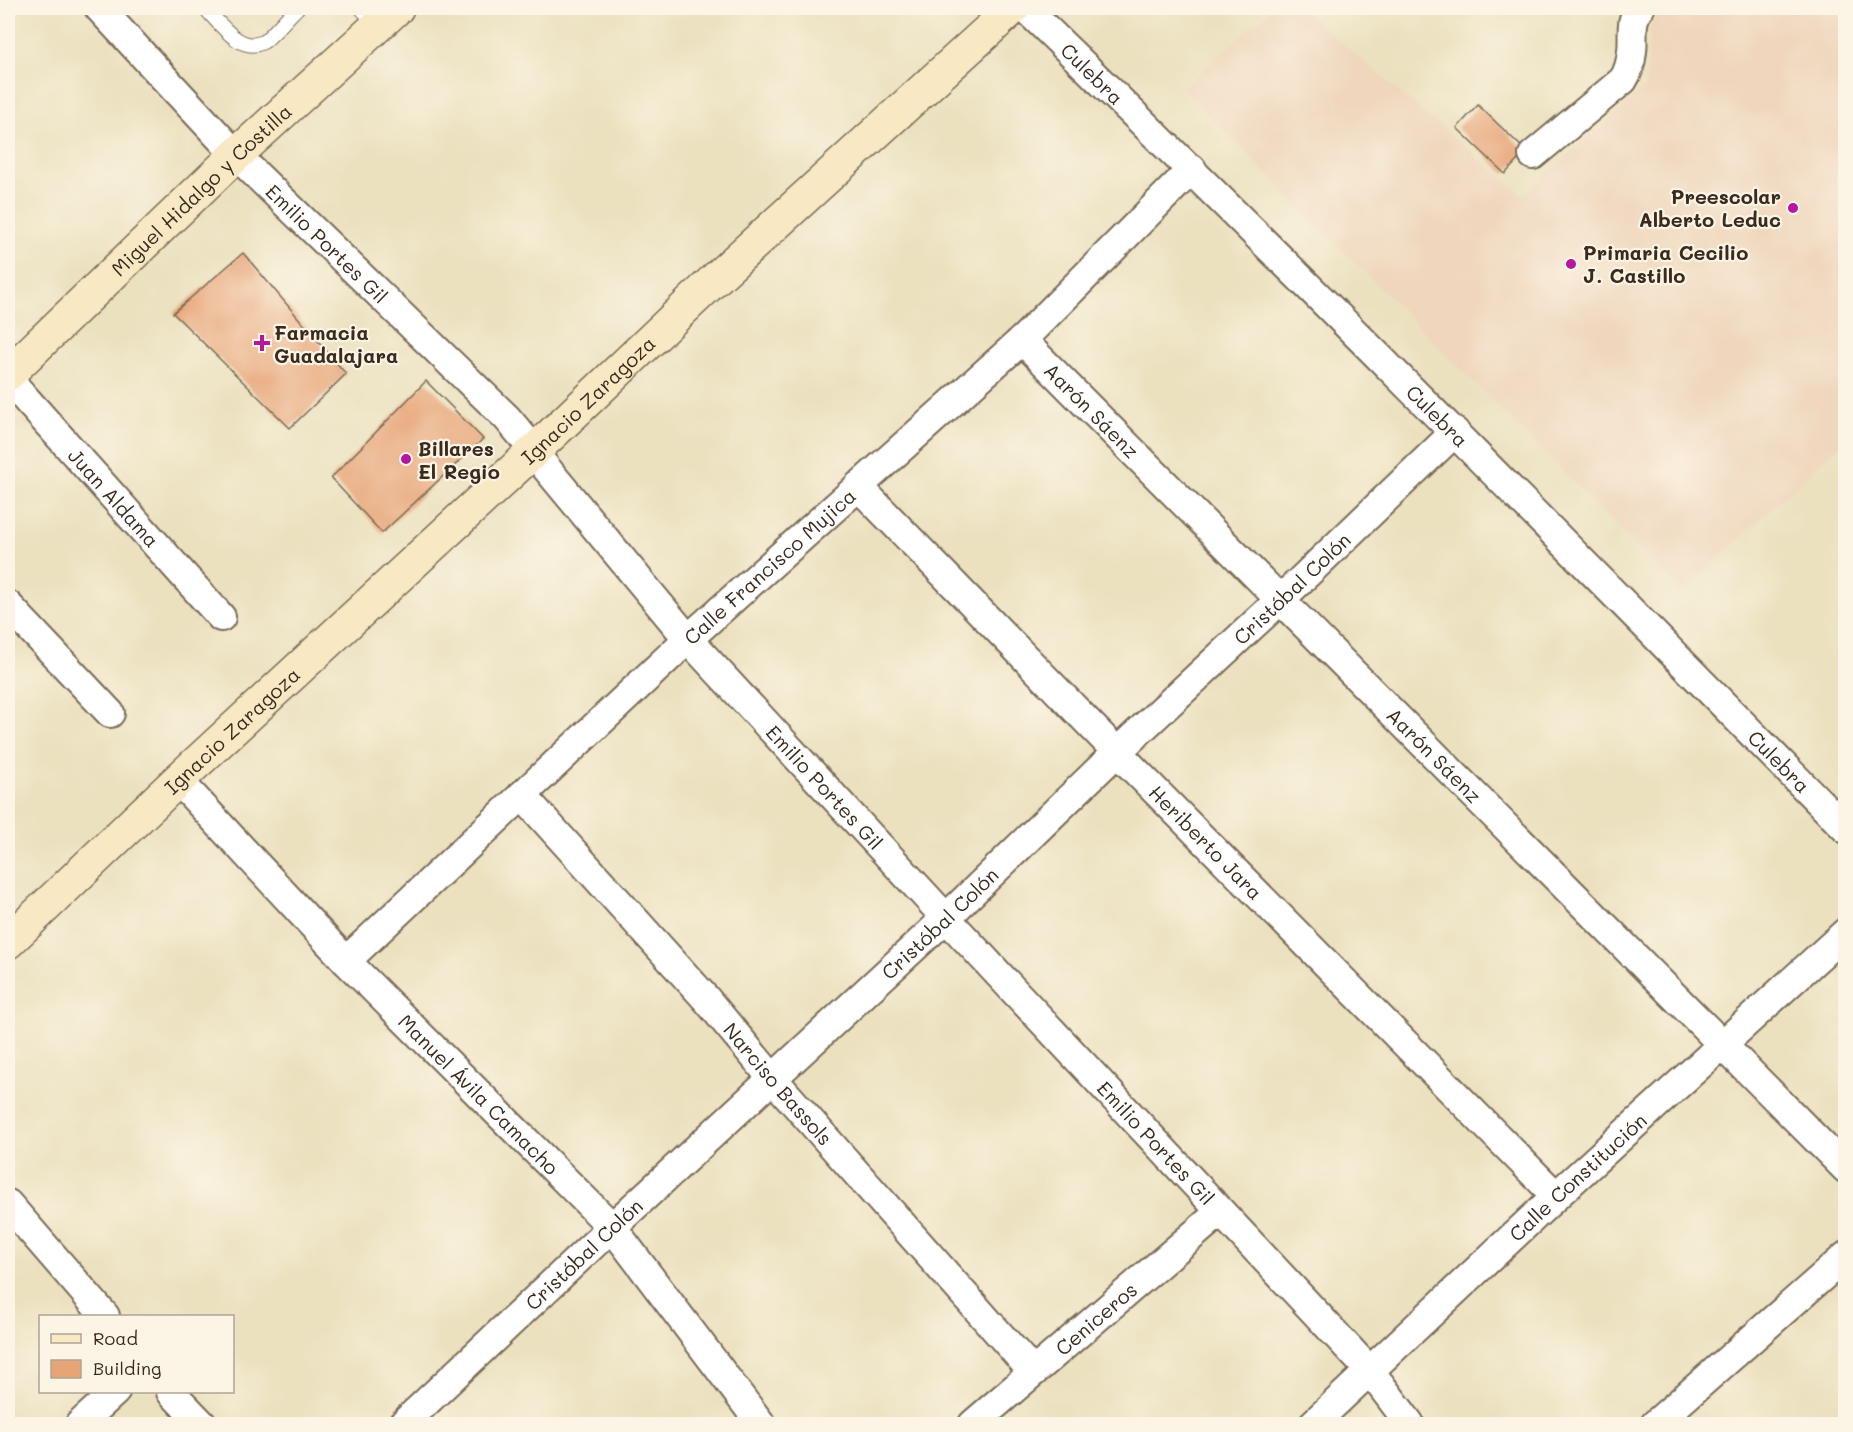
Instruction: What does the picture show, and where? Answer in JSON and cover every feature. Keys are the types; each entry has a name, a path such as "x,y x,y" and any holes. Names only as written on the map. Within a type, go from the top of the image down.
{"main road":[{"name":"Ignacio Zaragoza","path":"8,942 178,780 712,282 1012,8"},
{"name":"Miguel Hidalgo y Costilla","path":"8,374 379,14"}],"street":[{"name":"Emilio Portes Gil","path":"99,8 236,155 507,418 532,452 688,639 945,918 1370,1371 1410,1425"},
{"name":"Culebra","path":"1025,8 1192,169 1455,432 1845,829"},
{"path":"1533,155 1623,80 1629,70 1633,50 1632,28 1635,13 1640,8"},
{"name":"Calle Francisco Mujica","path":"346,961 688,639 1022,340 1192,169"},
{"name":"Aarón Sáenz","path":"1022,340 1845,1169"},
{"name":"Juan Aldama","path":"8,379 221,617"},
{"name":"Cristóbal Colón","path":"417,1420 612,1227 945,918 1455,432"},
{"name":"Heriberto Jara","path":"858,486 1556,1196"},
{"path":"8,605 110,713"},
{"name":"Manuel Ávila Camacho","path":"178,780 346,961 612,1227 761,1425"},
{"name":"Narciso Bassols","path":"522,795 708,1001 772,1079 1033,1372"},
{"name":"Calle Constitución","path":"1313,1425 1556,1196 1845,932"},
{"path":"8,1204 103,1315"},
{"name":"Ceniceros","path":"973,1425 1220,1212"},
{"path":"1655,1425 1845,1256"},
{"path":"80,1425 114,1393"},
{"path":"172,1393 202,1425"}],"lane":[{"path":"206,8 234,38 248,45 263,42 297,8"}],"shaded area":[{"name":"Primaria Cecilio J. Castillo","path":"1273,8 1300,8 1523,195 1645,86 1651,20 1665,8 1845,8 1846,329 1840,334 1845,340 1845,441 1682,592 1182,88"}],"building":[{"path":"1478,105 1526,151 1505,174 1457,128"},
{"name":"Farmacia Guadalajara","path":"243,253 346,374 290,428 173,313"},
{"name":"Billares El Regio","path":"426,381 483,439 382,533 331,478"}],"place":[{"name":"Preescolar Alberto Leduc","path":"1793,208"},
{"name":"Primaria Cecilio J. Castillo","path":"1571,264"},
{"name":"Farmacia Guadalajara","path":"262,343"},
{"name":"Billares El Regio","path":"406,459"}]}
